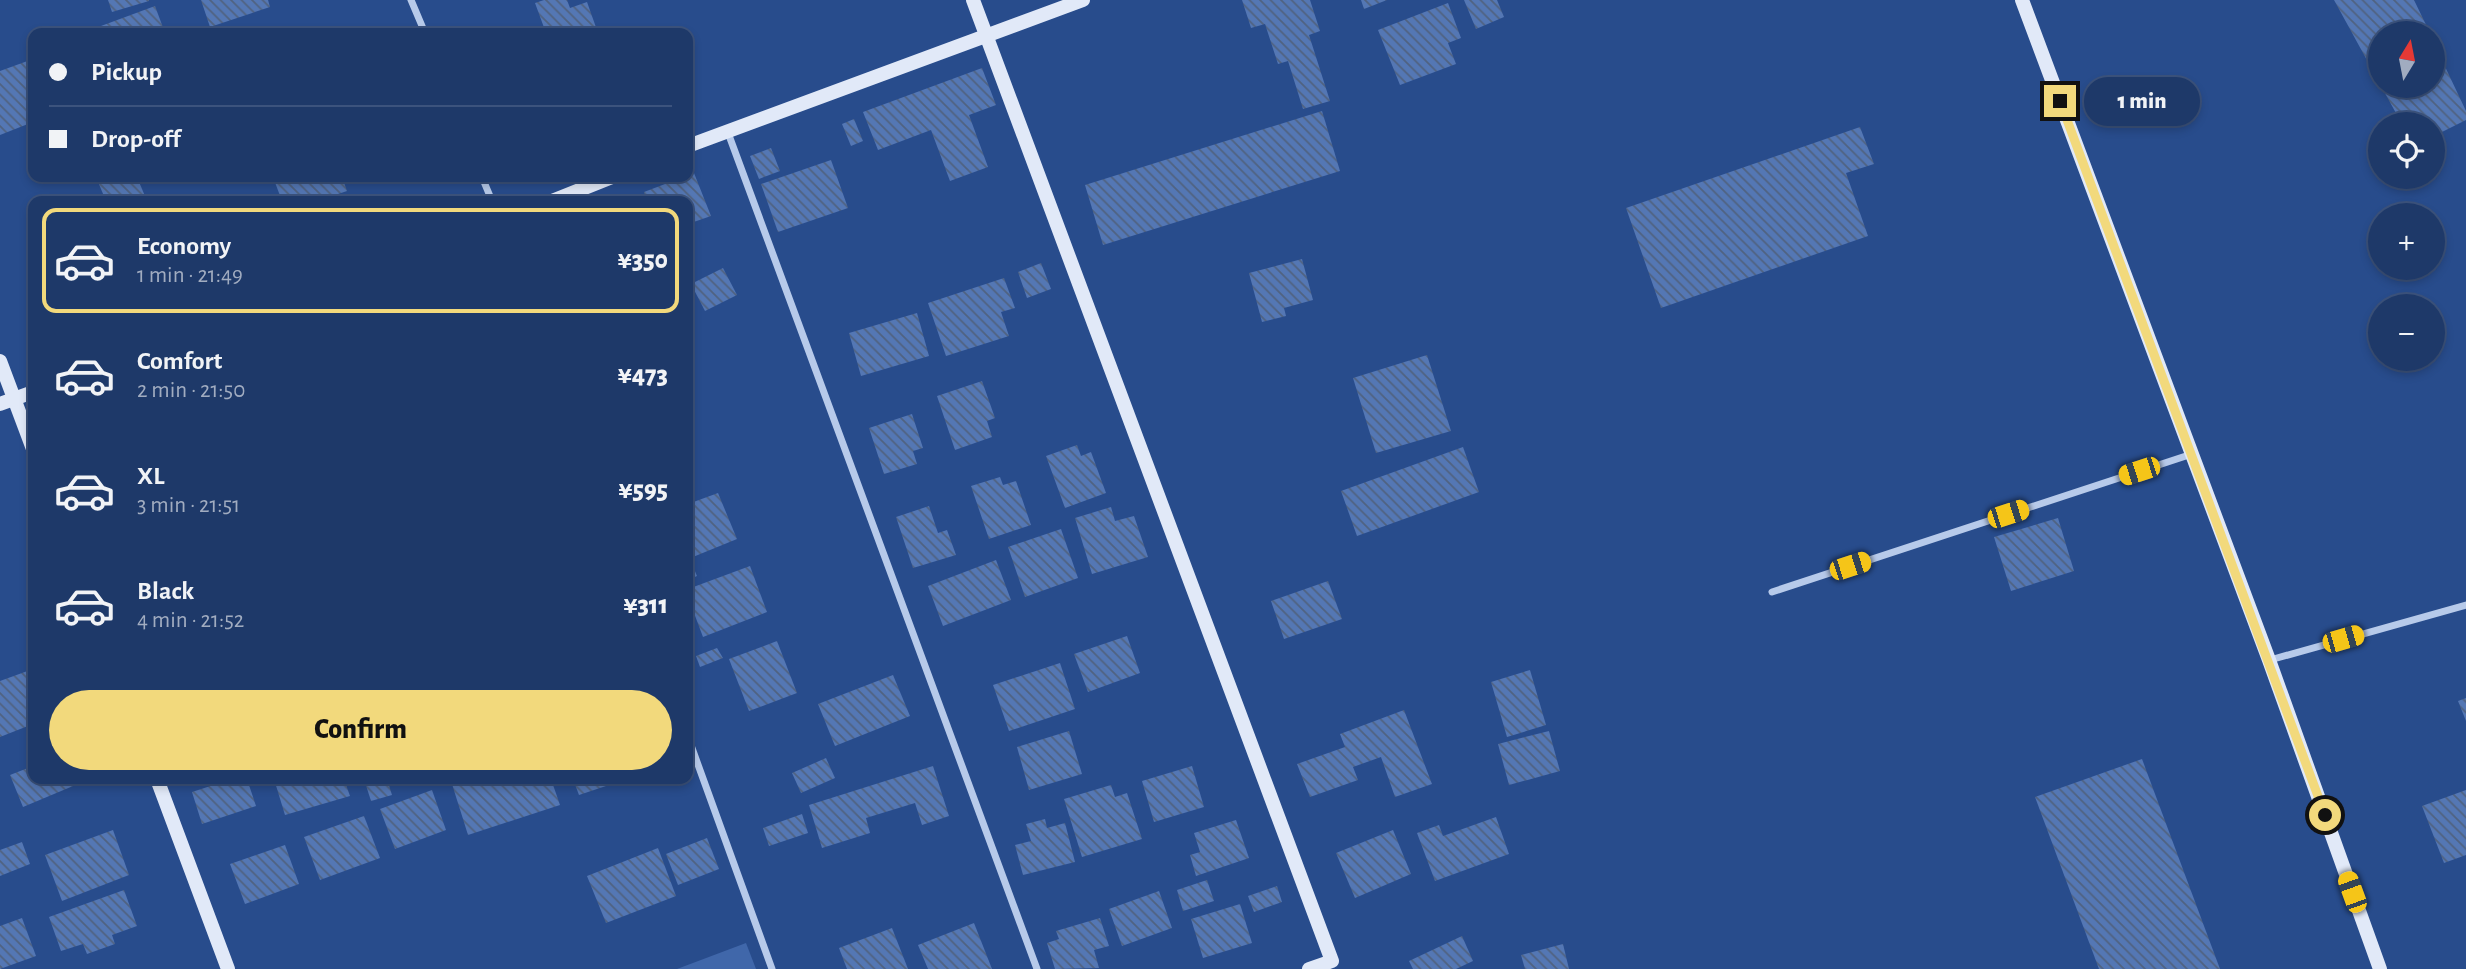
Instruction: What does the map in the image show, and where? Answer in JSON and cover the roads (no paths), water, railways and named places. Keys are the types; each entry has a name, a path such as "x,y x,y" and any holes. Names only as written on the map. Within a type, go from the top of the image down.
{"street":[{"path":"411,0 423,28"},
{"path":"973,0 1332,961 1309,969"},
{"path":"693,144 1083,0"},
{"path":"2022,0 2269,660 2380,969"},
{"path":"727,130 1037,969"},
{"path":"564,196 600,182"},
{"path":"0,361 28,436"},
{"path":"0,404 28,394"},
{"path":"1772,592 2192,454"},
{"path":"2269,660 2466,605"},
{"path":"693,751 772,969"},
{"path":"159,784 228,969"}]}
